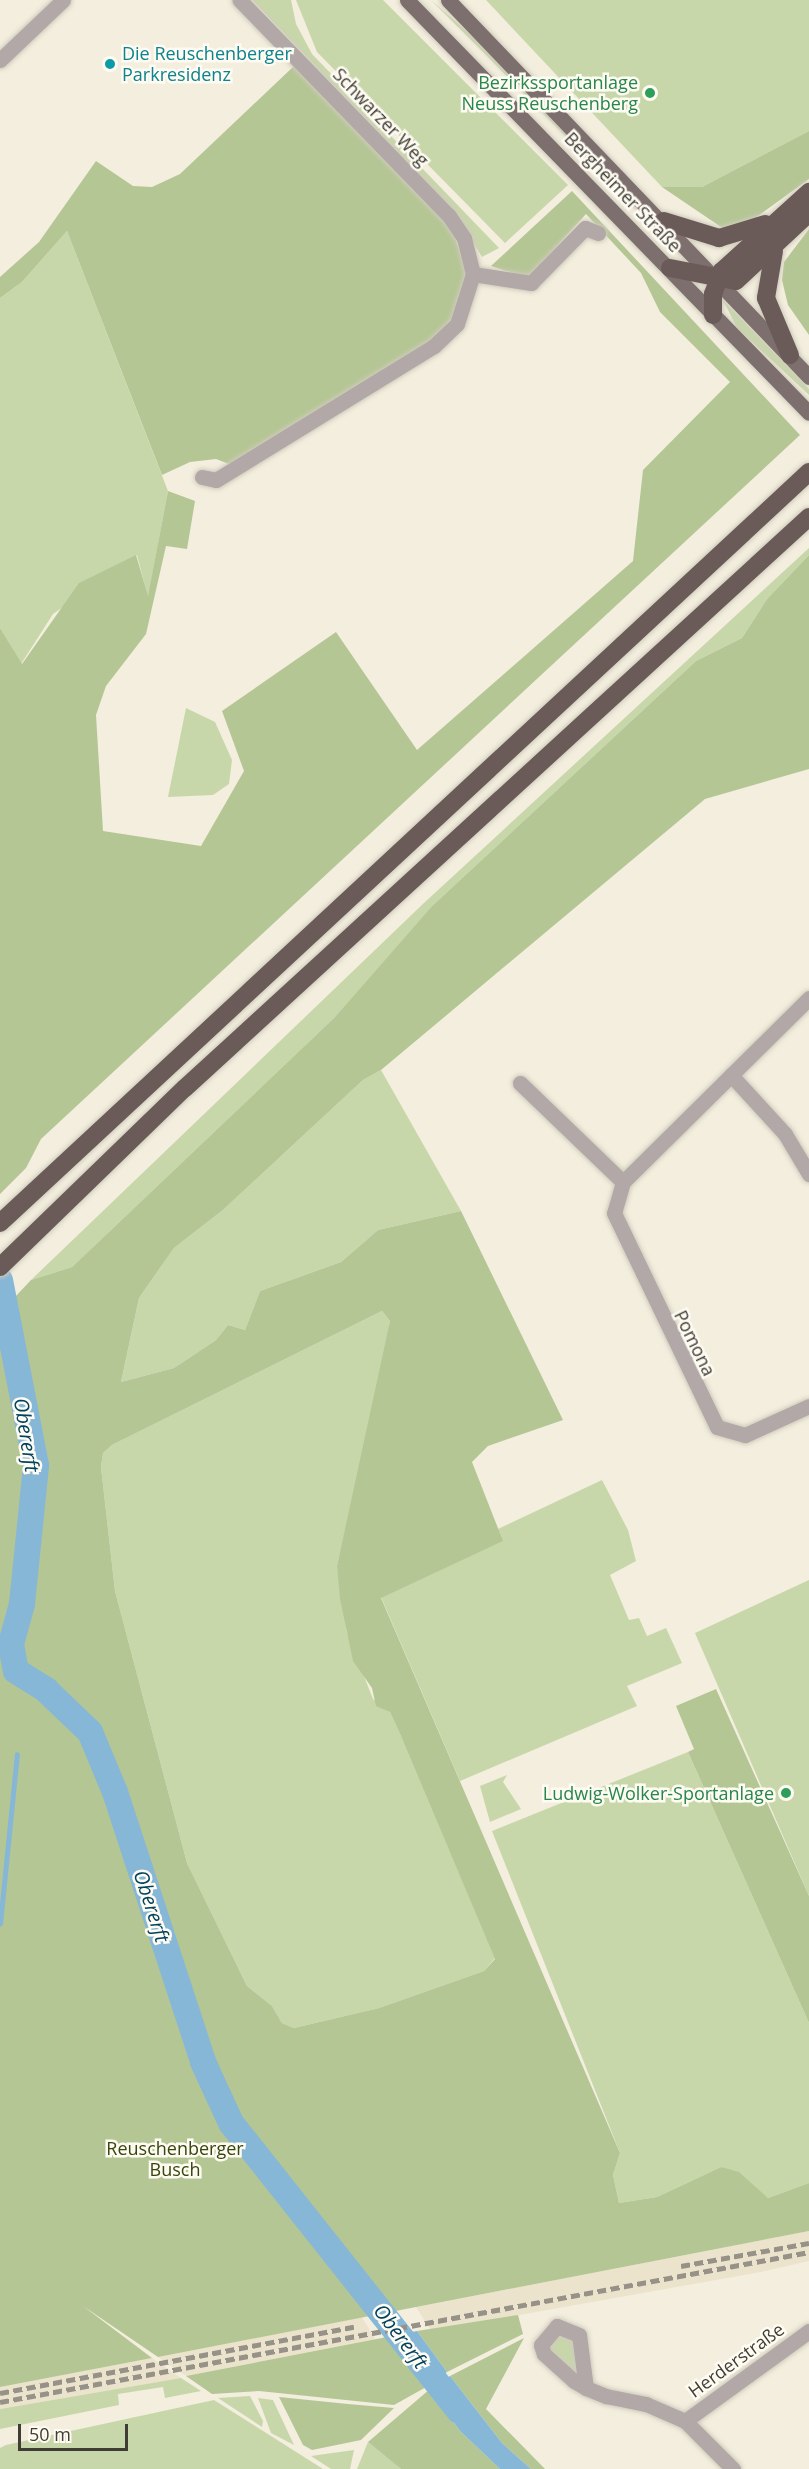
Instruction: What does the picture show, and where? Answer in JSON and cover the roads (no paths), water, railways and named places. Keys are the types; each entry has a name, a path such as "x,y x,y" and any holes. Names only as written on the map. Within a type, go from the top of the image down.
{"highway":[{"path":"713,315 718,280 776,220 809,192"},
{"path":"670,268 718,280 745,277 809,213"},
{"path":"664,221 718,238 776,220"},
{"path":"774,249 766,271 766,298 790,355"},
{"path":"0,1222 809,472"},
{"path":"0,1267 185,1088 809,517"}],"main road":[{"name":"Bergheimer Straße","path":"407,0 808,412"},
{"name":"Bergheimer Straße","path":"448,0 664,221 809,377"}],"street":[{"path":"0,60 63,0"},
{"name":"Schwarzer Weg","path":"240,0 448,216 464,238 473,274"},
{"path":"202,477 216,480 434,346 457,324 473,274 531,283 585,228 598,233"},
{"path":"519,1083 622,1182 809,998"},
{"path":"731,1075 785,1134 809,1174"},
{"name":"Pomona","path":"622,1182 614,1203 616,1223 712,1421 723,1431 745,1435 809,1406"},
{"name":"Herderstraße","path":"685,2421 809,2331"},
{"path":"586,2388 685,2421 734,2469"}],"water":[{"path":"417,2331 447,2372 428,2386 392,2336"},
{"path":"450,2376 502,2443 531,2469 500,2469 460,2431 430,2389"}],"waterway":[{"name":"Obererft","path":"0,1280 36,1466 22,1604 11,1644 16,1671 46,1690 90,1732 115,1792 203,2062 231,2123 459,2411"},
{"path":"0,1924 17,1755"}],"railway":[{"path":"681,2266 809,2243"},
{"path":"0,2402 809,2252"},
{"path":"0,2393 354,2327"}],"place":[{"name":"Die Reuschenberger Parkresidenz","path":"110,64"},
{"name":"Bezirkssportanlage Neuss Reuschenberg","path":"650,93"},
{"name":"Ludwig-Wolker-Sportanlage","path":"786,1793"}],"park label":[{"name":"Reuschenberger Busch","path":"175,2159"}]}
